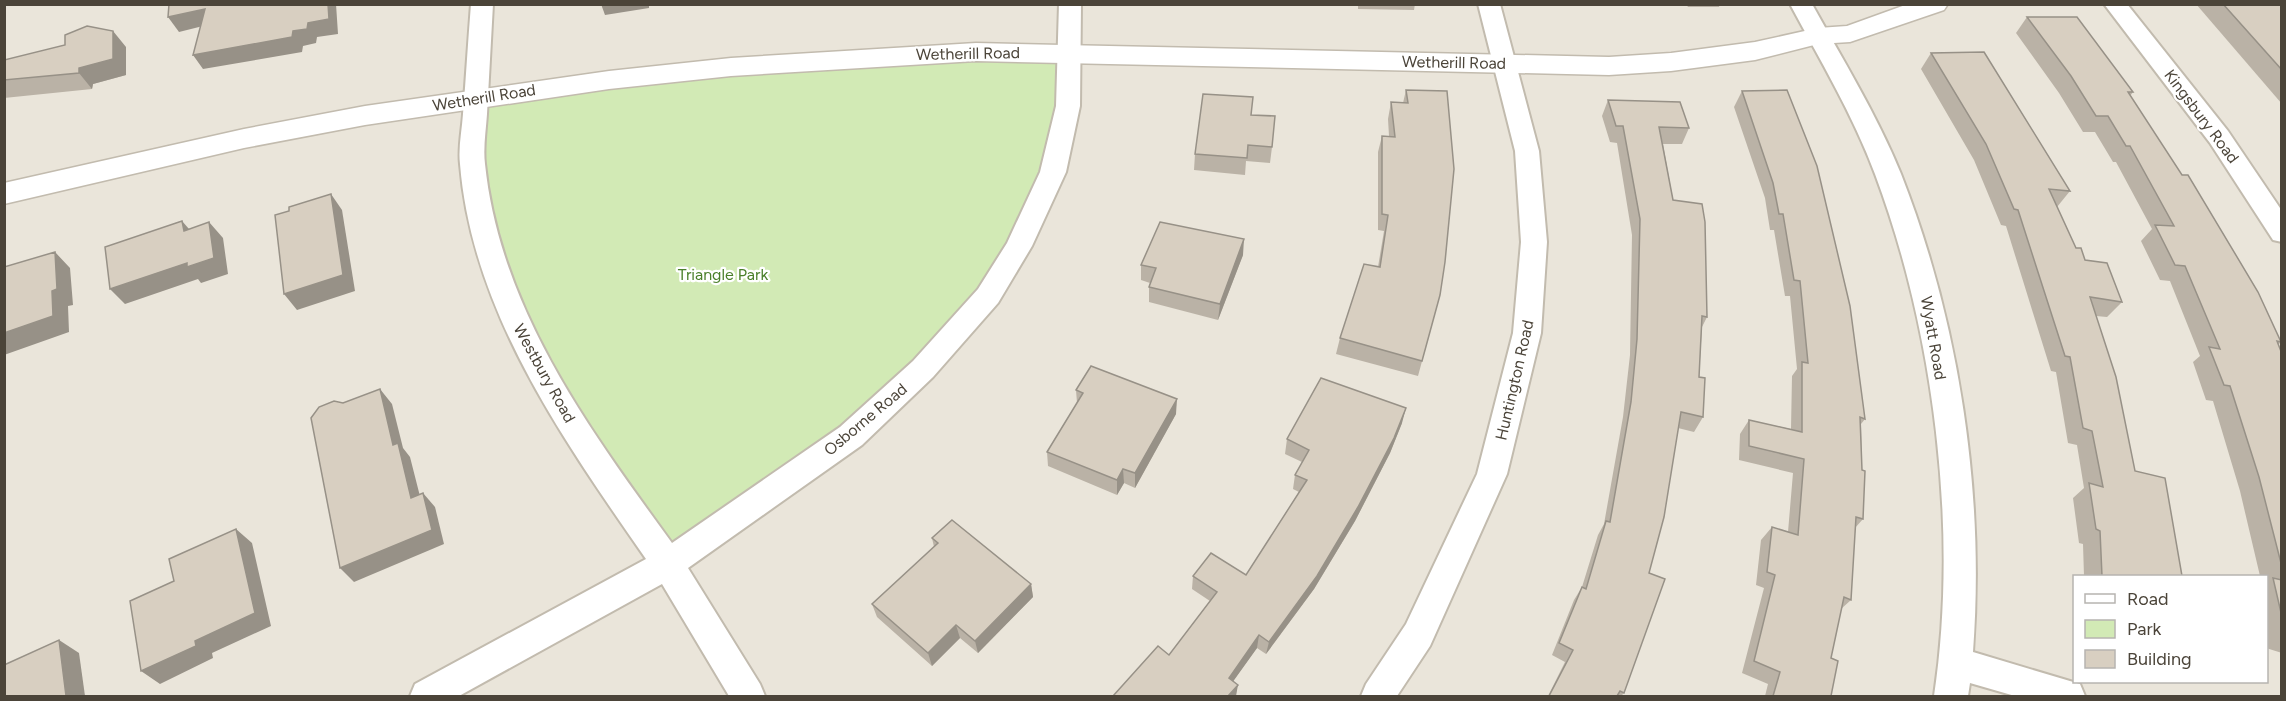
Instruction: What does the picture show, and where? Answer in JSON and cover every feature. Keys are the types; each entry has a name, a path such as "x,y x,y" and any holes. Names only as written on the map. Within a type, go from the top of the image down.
{"street":[{"name":"Westbury Road","path":"482,4 472,162 483,231 508,304 530,351 590,454 668,564 748,696"},
{"name":"Osborne Road","path":"427,696 668,564 851,436 923,369 988,296 1019,246 1053,172 1068,106 1070,4"},
{"name":"Huntington Road","path":"1378,696 1419,635 1492,474 1527,333 1534,242 1527,151 1489,4"},
{"name":"Wyatt Road","path":"1802,4 1843,77 1888,173 1917,258 1932,316 1956,474 1959,592 1957,663 1951,696"},
{"name":"Wetherill Road","path":"4,194 232,142 367,115 642,75 772,62 965,52 1609,66 1671,62 1755,51 1818,36 1850,34 1935,4"},
{"name":"Kingsbury Road","path":"2115,4 2219,137 2282,233"},
{"path":"1957,663 2068,696"}],"shaded area":[{"path":"4,5 2281,5 2281,696 5,696"}],"green space":[{"name":"Triangle Park","path":"1069,53 1068,106 1017,250 923,369 668,564 590,454 483,231 475,99 537,89"}],"building":[{"path":"169,4 328,4 329,19 308,23 307,29 293,31 292,37 193,55 205,9 168,17"},
{"path":"2223,4 2282,4 2282,70"},
{"path":"2027,17 2077,17 2133,92 2128,92 2182,175 2188,175 2258,292 2281,342 2277,341 2282,354 2282,567 2259,477 2230,386 2224,385 2209,347 2220,349 2185,266 2175,265 2155,225 2174,226 2130,146 2126,146 2108,116 2096,116 2071,76"},
{"path":"87,26 113,31 113,59 79,68 79,73 4,80 4,60 65,45 65,35"},
{"path":"1984,52 2070,191 2049,189 2076,248 2081,248 2085,260 2107,263 2122,302 2090,297 2116,377 2135,471 2165,478 2182,575 2102,575 2100,531 2096,529 2089,483 2103,487 2092,431 2083,428 2070,357 2065,356 2018,210 2014,209 1986,144 1931,53"},
{"path":"1406,90 1447,91 1454,169 1440,295 1422,361 1340,338 1364,264 1380,267 1388,215 1382,214 1382,136 1395,137 1391,102 1408,103"},
{"path":"1787,90 1817,166 1850,306 1865,419 1860,417 1862,470 1865,471 1863,519 1856,517 1851,600 1844,597 1831,658 1838,661 1831,696 1773,696 1780,672 1754,661 1775,575 1767,572 1772,527 1798,535 1804,459 1749,446 1749,420 1802,432 1802,362 1808,363 1800,281 1794,280 1783,214 1779,214 1773,183 1742,91"},
{"path":"1203,94 1253,97 1251,115 1275,116 1272,147 1248,145 1247,158 1195,154"},
{"path":"1608,100 1680,102 1689,128 1659,127 1673,200 1702,204 1705,222 1707,317 1702,316 1699,377 1705,378 1703,417 1681,412 1664,517 1649,573 1665,579 1624,693 1620,691 1617,696 1549,696 1573,650 1559,643 1582,587 1586,589 1606,521 1610,522 1631,402 1637,339 1640,219 1623,126 1616,126"},
{"path":"331,194 343,275 284,294 275,215 289,211 289,207"},
{"path":"182,221 184,231 209,222 214,258 187,267 187,263 110,289 105,247"},
{"path":"1160,222 1244,239 1220,304 1149,287 1156,268 1141,265"},
{"path":"55,252 57,289 52,291 53,316 4,333 4,267"},
{"path":"1091,366 1177,399 1135,473 1123,469 1117,480 1047,452 1083,393 1076,390"},
{"path":"1321,378 1406,408 1394,438 1358,507 1317,576 1269,642 1259,635 1229,678 1238,685 1228,696 1113,696 1158,646 1169,655 1217,592 1193,576 1211,553 1246,575 1307,480 1295,475 1309,450 1287,439"},
{"path":"380,389 393,445 398,443 411,498 423,493 432,530 340,568 311,418 319,407 334,401 343,403"},
{"path":"952,520 1031,584 975,641 956,625 928,653 872,604 938,543 932,538"},
{"path":"236,529 255,613 195,641 196,646 141,671 130,601 174,581 169,559"},
{"path":"2273,578 2282,580 2282,617"},
{"path":"59,640 66,696 4,696 4,665"}]}
